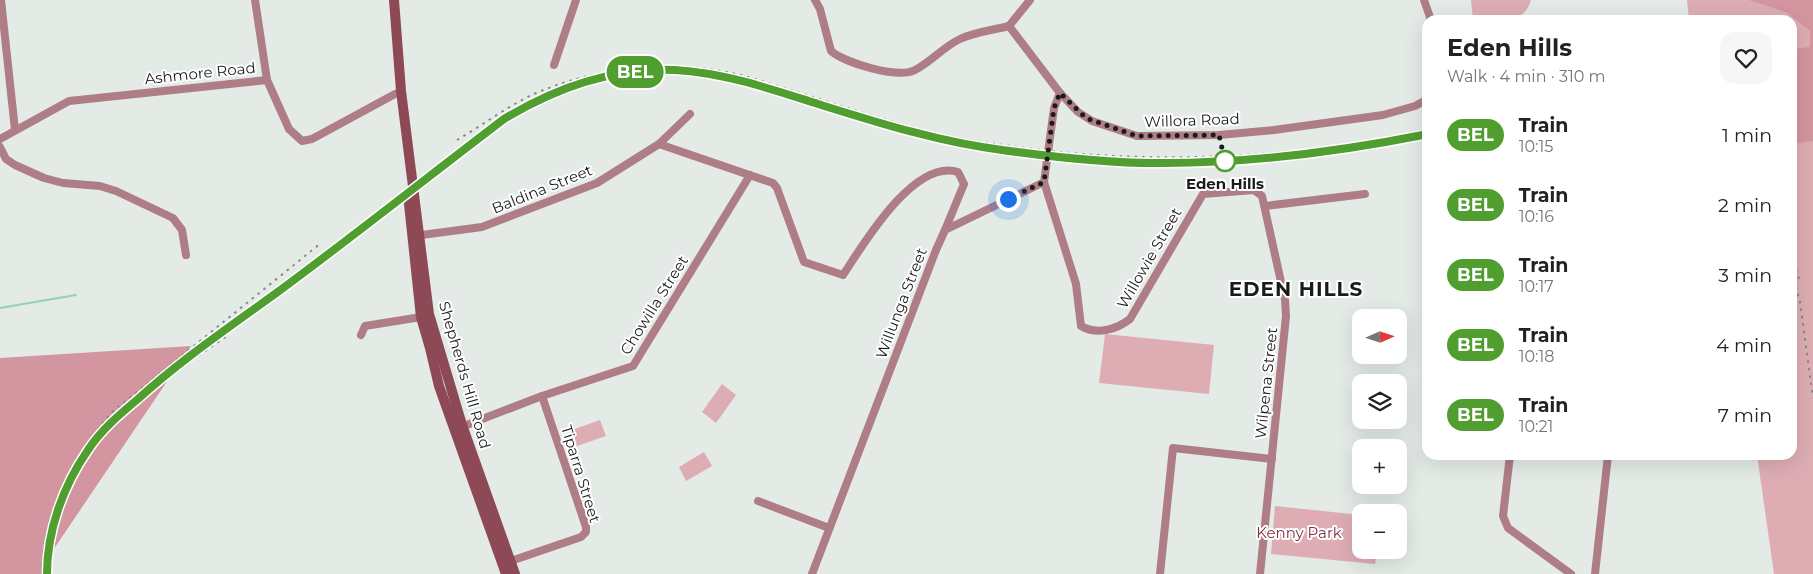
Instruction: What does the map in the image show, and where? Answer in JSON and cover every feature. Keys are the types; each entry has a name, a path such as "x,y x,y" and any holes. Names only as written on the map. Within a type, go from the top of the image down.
{"main road":[{"name":"Shepherds Hill Road","path":"387,0 395,94 429,314 459,428 506,567 515,574"},
{"name":"Shepherds Hill Road","path":"394,0 422,317 440,386 459,428"}],"street":[{"path":"1,0 15,130"},
{"path":"255,0 267,80"},
{"path":"554,65 576,0"},
{"path":"815,0 820,9 831,51 845,61 894,73 915,70 946,47 965,37 1008,26 1030,0"},
{"path":"1424,0 1429,15"},
{"name":"Willora Road","path":"1008,26 1060,93 1078,112 1092,121 1137,136 1219,135 1363,118 1415,106 1422,102"},
{"name":"Ashmore Road","path":"0,139 69,100 267,80 289,129 302,141 312,139 395,94"},
{"path":"945,230 1044,182 1054,108 1060,93"},
{"name":"Baldina Street","path":"416,236 482,227 598,183 659,144 690,114"},
{"path":"659,144 750,175"},
{"path":"0,147 6,158 15,165 44,178 63,183 100,186 116,191 173,218 182,230 186,255"},
{"name":"Willunga Street","path":"750,175 773,183 804,262 843,275 887,210 928,177 944,170 951,170 958,172 964,184 936,250 812,574"},
{"name":"Chowilla Street","path":"459,428 542,396 633,366 750,175"},
{"name":"Willowie Street","path":"1044,182 1076,284 1081,326 1089,330 1107,330 1122,325 1130,319 1203,194 1254,190 1262,196"},
{"path":"1265,206 1365,194"},
{"name":"Wilpena Street","path":"1260,574 1286,316 1286,300 1262,196"},
{"path":"361,335 365,326 422,317"},
{"name":"Tiparra Street","path":"506,567 581,538 586,532 586,527 542,396"},
{"path":"1160,574 1173,448 1272,459"},
{"path":"1509,460 1503,516 1508,528 1571,574"},
{"path":"1595,574 1607,460"},
{"path":"758,501 829,528"}],"green space":[{"path":"1471,0 1531,0 1522,15 1472,15"},
{"path":"1687,0 1813,0 1813,574 1774,574 1758,460 1797,460 1797,15 1688,15"},
{"path":"1105,334 1214,345 1209,394 1099,383"},
{"path":"722,384 736,395 716,423 702,412"},
{"path":"600,420 606,436 577,446 572,430"},
{"path":"704,452 712,466 686,481 679,467"},
{"name":"Kenny Park","path":"1275,506 1352,514 1352,559 1376,559 1375,564 1271,554"}],"shaded area":[{"path":"1749,0 1813,0 1813,141 1797,143 1797,49 1810,47 1810,31 1797,20 1797,15"},
{"path":"191,346 43,565 47,574 0,574 0,358"}],"waterway":[{"path":"0,308 76,295"}],"railway":[{"path":"457,140 526,98 561,84 613,71 666,67 719,71 745,76 872,116 948,137 1063,152 1115,156 1168,157 1273,153 1325,147 1422,130"},
{"path":"464,149 505,118"},
{"path":"42,574 48,528 62,488 83,450 111,413 321,243"},
{"path":"214,337 329,252"},
{"path":"1797,272 1799,279"},
{"path":"1797,291 1813,398"},
{"path":"149,389 227,336"}],"train":[{"name":"BEL","path":"47,574 47,554 55,519 70,482 88,449 114,419 204,344 280,290 504,119 536,100 571,85 604,76 639,71 674,70 709,73 744,80 896,128 947,141 998,150 1105,162 1155,163 1243,160 1318,153 1422,135"}],"place":[{"name":"Eden Hills","path":"1225,161"}],"district":[{"name":"EDEN HILLS","path":"1296,289"}],"route":[{"path":"1008,199 1044,182 1054,108 1060,93 1086,118 1137,136 1219,135 1225,161"}]}
